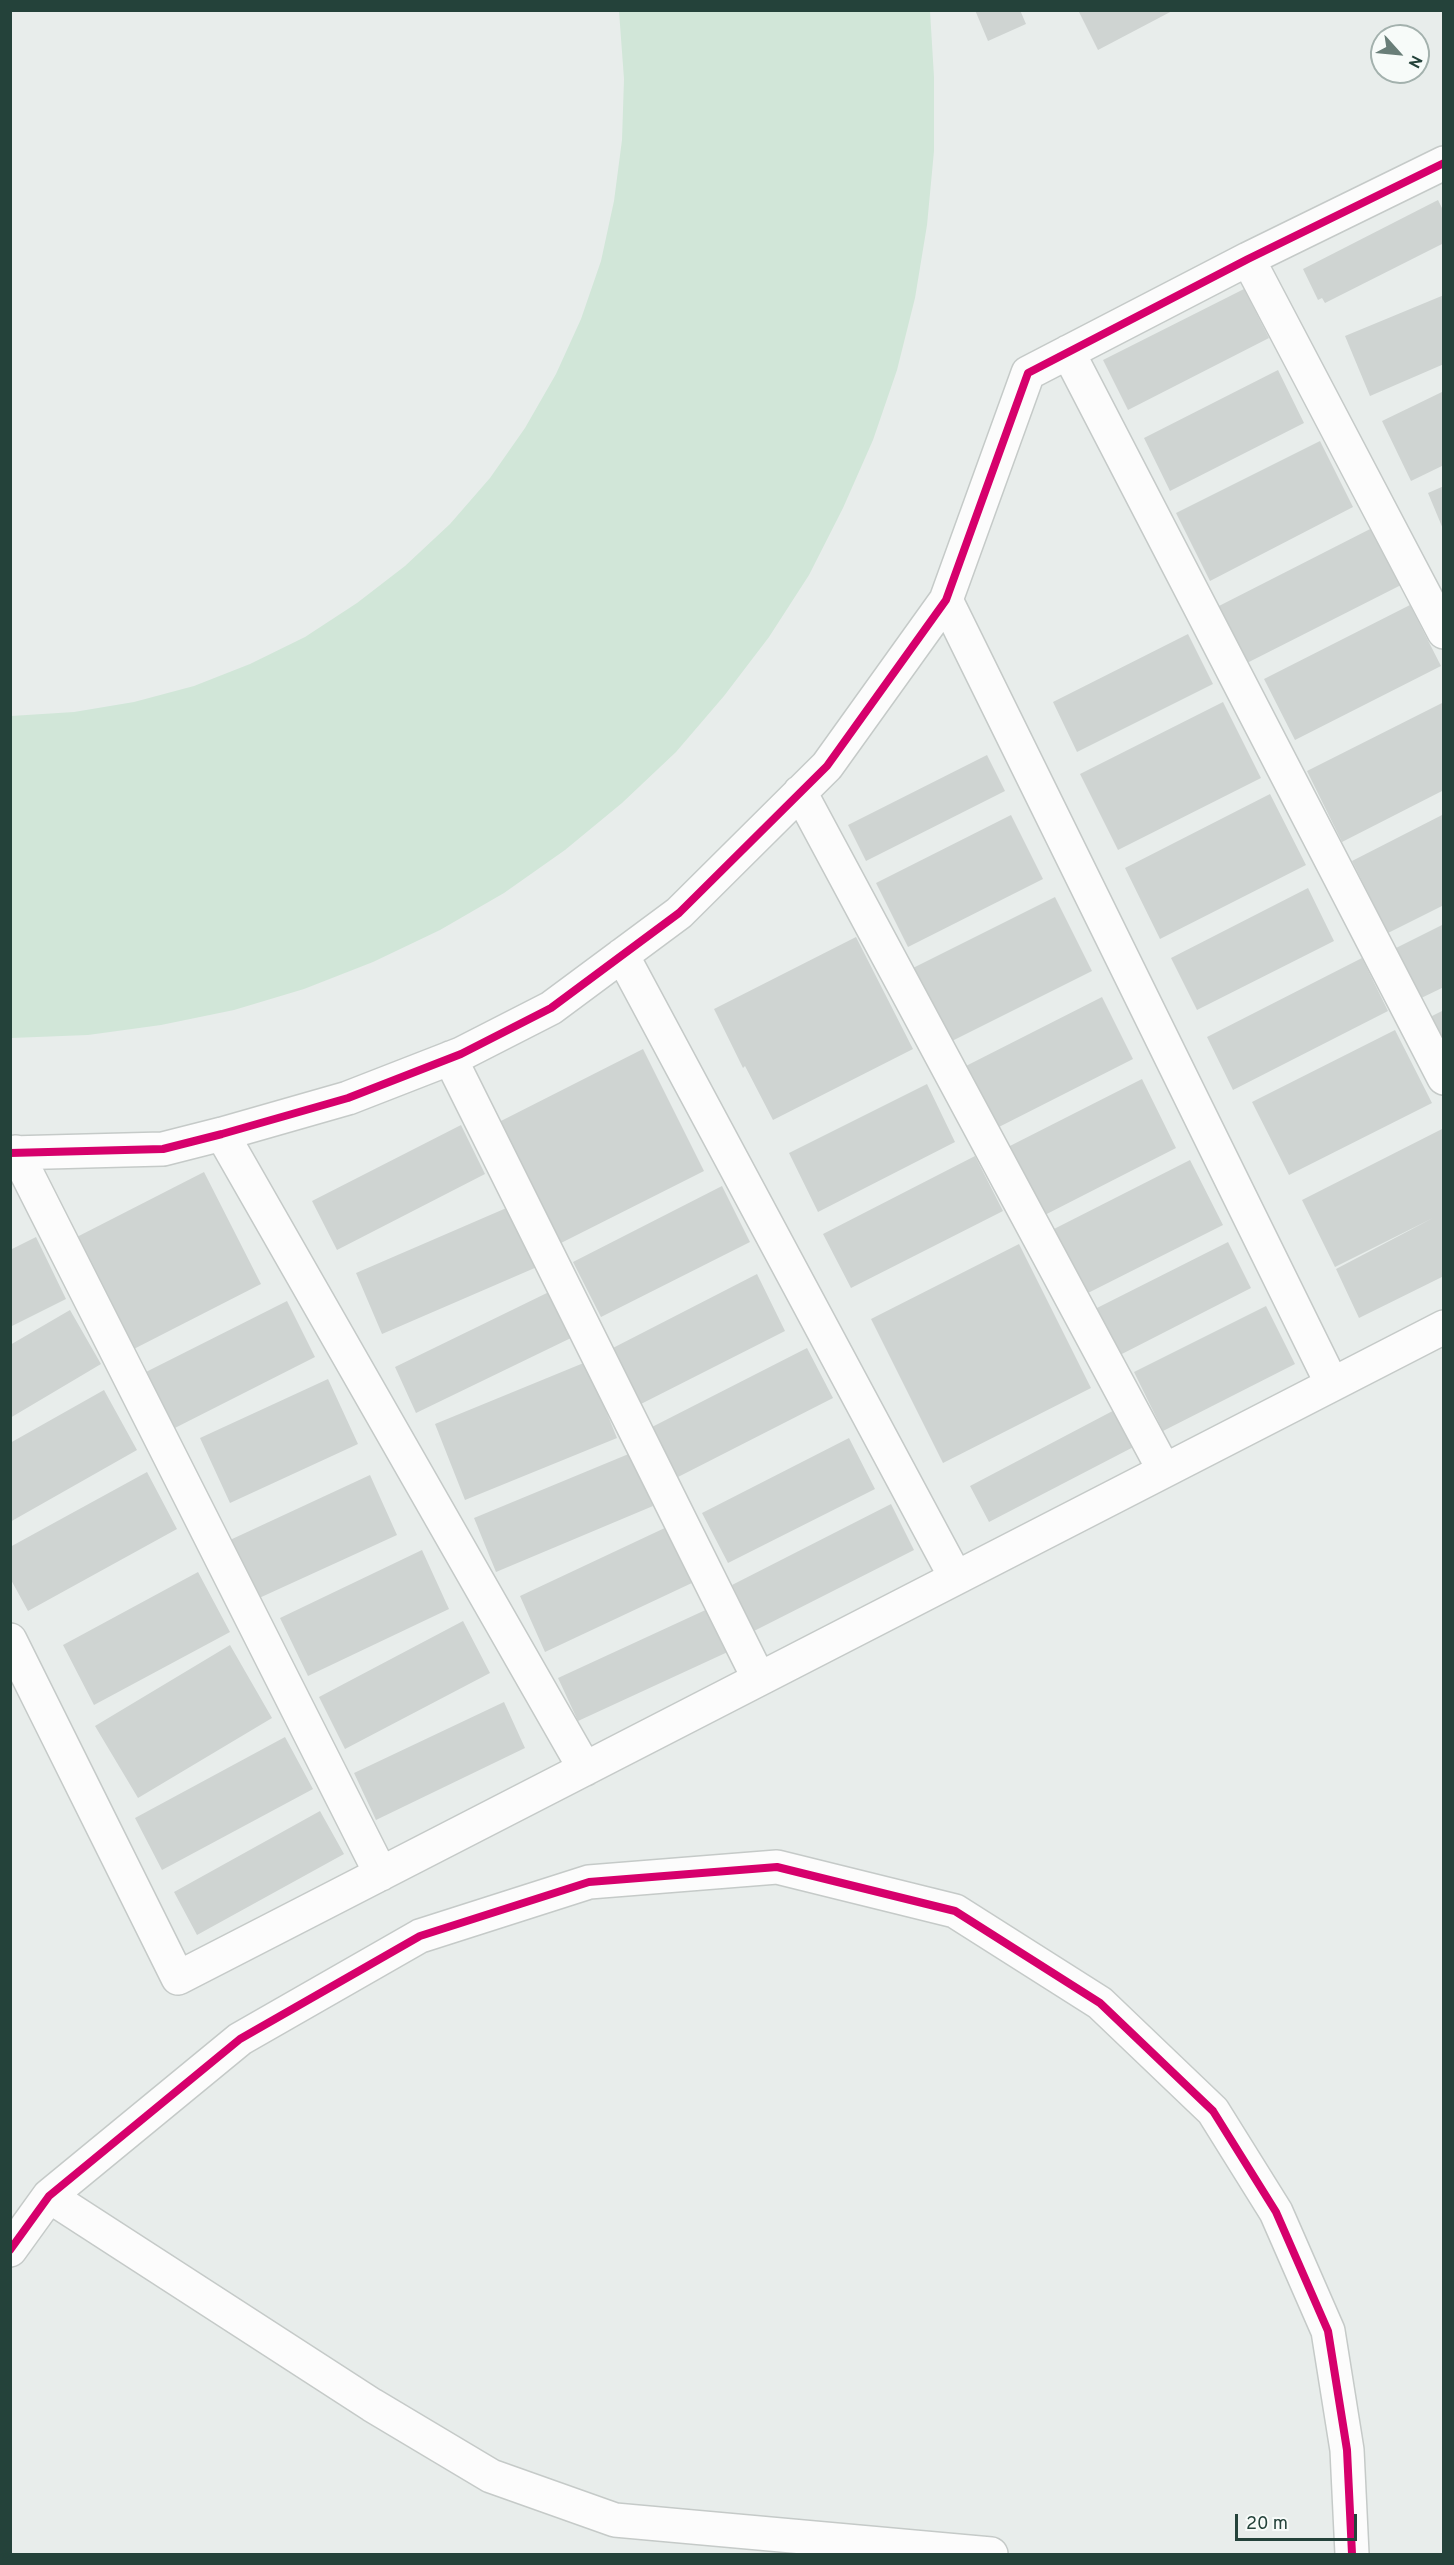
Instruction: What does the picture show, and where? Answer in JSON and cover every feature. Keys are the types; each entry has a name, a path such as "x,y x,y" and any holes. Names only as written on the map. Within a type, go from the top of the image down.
{"street":[{"path":"381,1874 13,1153 163,1149 222,1134 348,1098 450,1058 551,1008 679,913 827,766 946,600 1028,373 1248,259 1443,163"},
{"path":"1248,259 1443,632"},
{"path":"1068,352 1443,1078"},
{"path":"946,600 1332,1384"},
{"path":"800,792 1164,1470"},
{"path":"622,956 956,1578"},
{"path":"450,1058 759,1679"},
{"path":"222,1134 585,1769"},
{"path":"10,1640 178,1978 1443,1327"},
{"path":"10,2250 49,2196 240,2039 420,1936 589,1882 777,1867 955,1911 1100,2003 1213,2111 1276,2212 1328,2331 1347,2450 1352,2554"},
{"path":"49,2196 372,2405 491,2476 615,2520 991,2554"}],"green space":[{"path":"619,11 930,11 934,77 934,151 927,225 915,298 897,370 873,440 843,508 809,575 769,637 724,696 676,752 622,803 565,850 504,893 440,930 373,962 304,989 234,1010 161,1025 88,1035 11,1038 11,716 74,712 134,702 194,686 250,664 305,637 357,603 405,566 450,524 490,478 525,428 556,374 581,319 601,261 614,201 622,140 624,79"}],"building":[{"path":"975,10 1020,10 1026,24 988,41"},
{"path":"1082,10 1174,10 1098,50 1079,12"},
{"path":"1438,200 1444,212 1444,243 1325,303 1322,298 1318,300 1303,269"},
{"path":"1244,289 1269,338 1128,410 1103,360"},
{"path":"1444,295 1444,364 1370,396 1345,336"},
{"path":"1278,370 1304,423 1170,491 1144,438"},
{"path":"1444,391 1444,465 1411,481 1382,421"},
{"path":"1320,441 1353,507 1210,581 1176,513"},
{"path":"1444,486 1444,529 1443,529 1428,493"},
{"path":"1376,526 1405,583 1245,664 1217,607"},
{"path":"1410,605 1441,666 1295,740 1264,679"},
{"path":"1188,634 1213,684 1077,752 1053,702"},
{"path":"1223,702 1261,778 1118,850 1080,774"},
{"path":"1444,702 1444,790 1342,842 1307,771"},
{"path":"987,755 1005,791 866,861 848,825"},
{"path":"1270,794 1306,865 1160,939 1125,868"},
{"path":"1444,814 1444,905 1388,933 1352,861"},
{"path":"1011,815 1043,879 908,947 876,883"},
{"path":"1308,888 1334,941 1197,1010 1171,958"},
{"path":"1055,897 1092,971 950,1042 913,968"},
{"path":"1444,924 1444,987 1415,1001 1390,951"},
{"path":"856,937 913,1049 773,1120 745,1066 743,1068 714,1009"},
{"path":"1362,958 1388,1011 1233,1090 1207,1037"},
{"path":"1102,997 1133,1059 993,1130 962,1068"},
{"path":"1444,1010 1444,1049 1428,1018"},
{"path":"1395,1030 1432,1103 1289,1175 1252,1102"},
{"path":"643,1049 704,1171 561,1243 497,1123"},
{"path":"1142,1079 1176,1148 1035,1220 1000,1151"},
{"path":"927,1084 955,1142 818,1212 789,1153"},
{"path":"461,1125 485,1174 337,1250 312,1201"},
{"path":"1444,1128 1444,1276 1359,1318 1336,1269 1433,1218 1335,1267 1302,1200"},
{"path":"975,1156 1003,1211 851,1288 823,1234"},
{"path":"1190,1160 1223,1225 1084,1295 1052,1230"},
{"path":"204,1172 261,1284 126,1353 69,1241"},
{"path":"722,1186 750,1242 601,1317 573,1262"},
{"path":"511,1206 537,1267 382,1334 356,1273"},
{"path":"36,1237 66,1299 10,1327 10,1250"},
{"path":"1228,1242 1251,1288 1116,1357 1093,1310"},
{"path":"1019,1244 1091,1388 943,1463 871,1319"},
{"path":"757,1274 785,1331 637,1406 609,1350"},
{"path":"551,1291 573,1337 416,1413 395,1367"},
{"path":"287,1301 315,1357 165,1433 138,1376"},
{"path":"1266,1306 1295,1364 1163,1431 1134,1372"},
{"path":"70,1310 101,1364 10,1418 10,1345"},
{"path":"807,1348 833,1398 678,1477 652,1427"},
{"path":"586,1362 617,1438 465,1500 435,1424"},
{"path":"328,1379 358,1444 230,1503 200,1438"},
{"path":"104,1390 137,1450 10,1522 10,1443"},
{"path":"1124,1405 1143,1442 989,1522 970,1486"},
{"path":"849,1438 875,1489 728,1563 702,1513"},
{"path":"631,1453 653,1506 496,1572 474,1518"},
{"path":"147,1472 177,1529 28,1611 10,1578 10,1547"},
{"path":"370,1475 397,1535 257,1599 230,1540"},
{"path":"891,1504 914,1550 754,1631 732,1585"},
{"path":"669,1526 694,1582 545,1652 520,1596"},
{"path":"422,1550 449,1609 308,1676 280,1618"},
{"path":"198,1572 230,1632 94,1705 63,1645"},
{"path":"712,1607 732,1650 578,1721 558,1678"},
{"path":"463,1621 490,1673 345,1749 319,1697"},
{"path":"230,1645 272,1718 138,1798 95,1726"},
{"path":"504,1702 525,1748 376,1820 354,1773"},
{"path":"285,1737 313,1789 162,1870 135,1818"},
{"path":"320,1811 344,1854 197,1935 174,1892"}],"cycle path":[{"path":"10,1153 163,1149 222,1134 348,1098 461,1054 551,1008 679,913 827,766 946,600 1028,373 1248,259 1444,163"},
{"path":"10,2250 49,2196 240,2039 420,1936 589,1882 777,1867 955,1911 1100,2003 1213,2111 1276,2212 1328,2331 1347,2450 1352,2554"}]}
